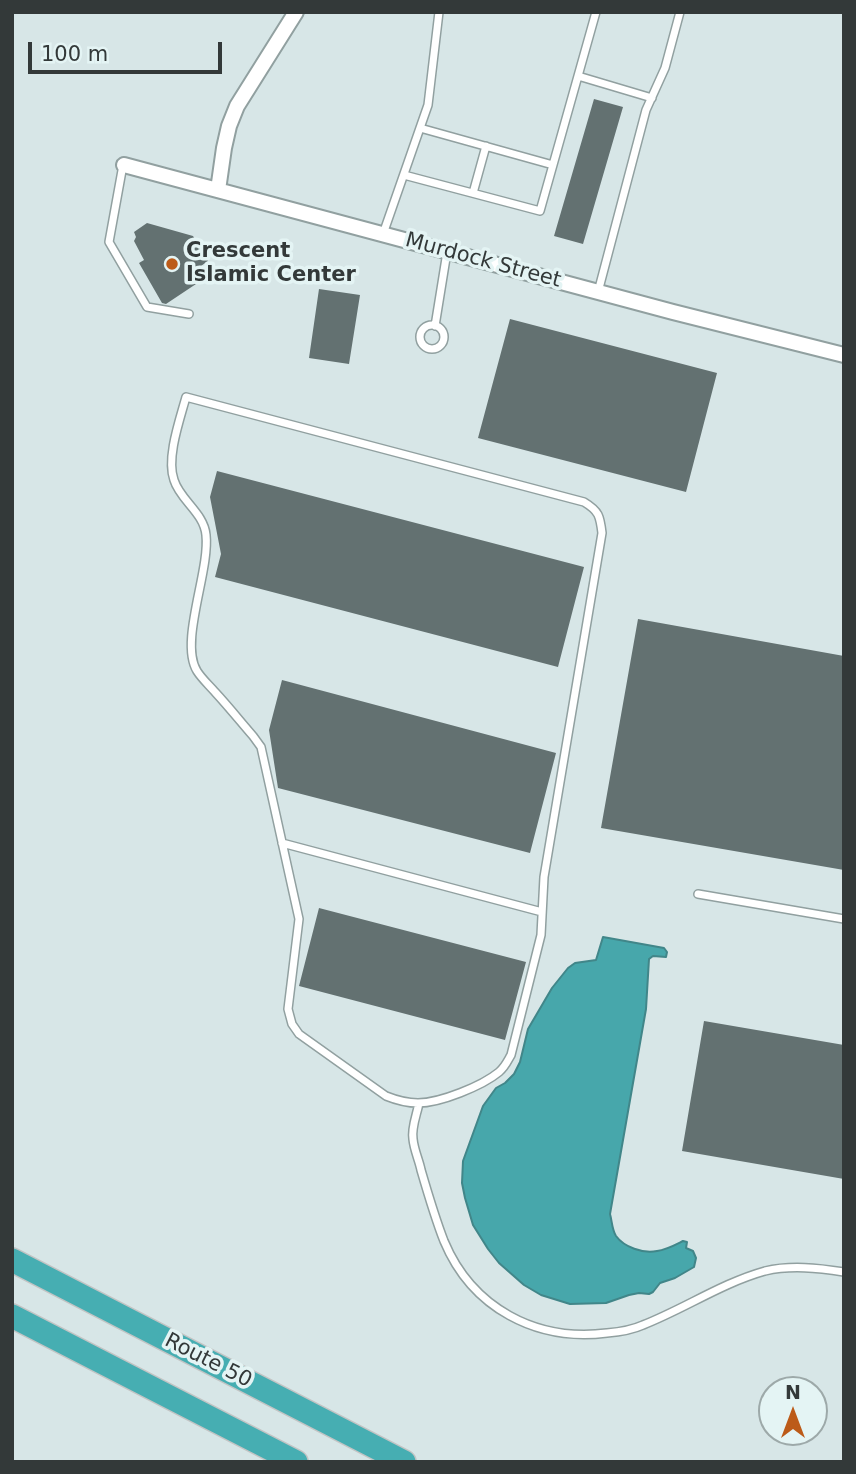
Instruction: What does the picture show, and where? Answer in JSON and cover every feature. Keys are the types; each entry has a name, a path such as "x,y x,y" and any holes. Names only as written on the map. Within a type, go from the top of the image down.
{"highway":[{"name":"Route 50","path":"12,1259 404,1462"},
{"path":"12,1317 296,1462"}],"street":[{"path":"218,190 224,148 237,106 296,12"},
{"name":"Murdock Street","path":"124,164 447,252 844,355"}],"lane":[{"path":"383,235 428,105 439,12"},
{"path":"404,175 540,211 596,12"},
{"path":"598,292 646,110 665,68 680,12"},
{"path":"578,76 652,98"},
{"path":"420,128 553,165"},
{"path":"473,193 486,146"},
{"path":"124,164 109,242 146,307 189,314"},
{"path":"435,326 447,252"},
{"path":"186,397 584,502 594,508 601,518 602,533 544,877 542,912 541,935 511,1055 506,1065 492,1077 472,1087 451,1096 419,1103 392,1099 295,1030 288,1009 299,919 261,747 197,671 191,655 191,636 199,596 206,533 201,521 174,482 171,466 186,397"},
{"path":"282,842 542,912"},
{"path":"698,894 844,919"},
{"path":"419,1103 412,1138 436,1220 449,1251 463,1275 482,1296 503,1312 531,1326 584,1336 618,1332 641,1326 739,1280 766,1271 797,1267 844,1272"}],"water":[{"path":"603,937 664,948 667,952 666,957 653,956 649,959 646,1009 610,1214 614,1231 616,1236 634,1249 652,1252 687,1242 686,1248 693,1251 696,1258 694,1267 660,1283 649,1294 629,1295 606,1303 570,1304 541,1295 524,1285 499,1263 488,1249 473,1225 465,1198 462,1183 463,1161 483,1106 496,1088 514,1074 520,1062 528,1029 552,988 575,963 596,960"}],"building":[{"path":"594,99 623,107 583,244 554,236"},
{"name":"Crescent Islamic Center","path":"147,223 193,236 208,261 201,266 205,272 199,276 199,282 166,304 162,303 139,263 144,260 134,241 134,232"},
{"path":"319,289 360,295 349,364 309,358"},
{"path":"510,319 717,373 686,492 478,438"},
{"path":"217,471 584,567 558,667 215,577 221,554 210,497"},
{"path":"638,619 844,656 844,870 601,828"},
{"path":"282,680 556,753 530,853 278,788 269,730"},
{"path":"319,908 526,962 505,1040 299,986"},
{"path":"704,1021 844,1045 844,1179 682,1151"}],"place":[{"name":"Crescent Islamic Center","path":"172,264"}]}
